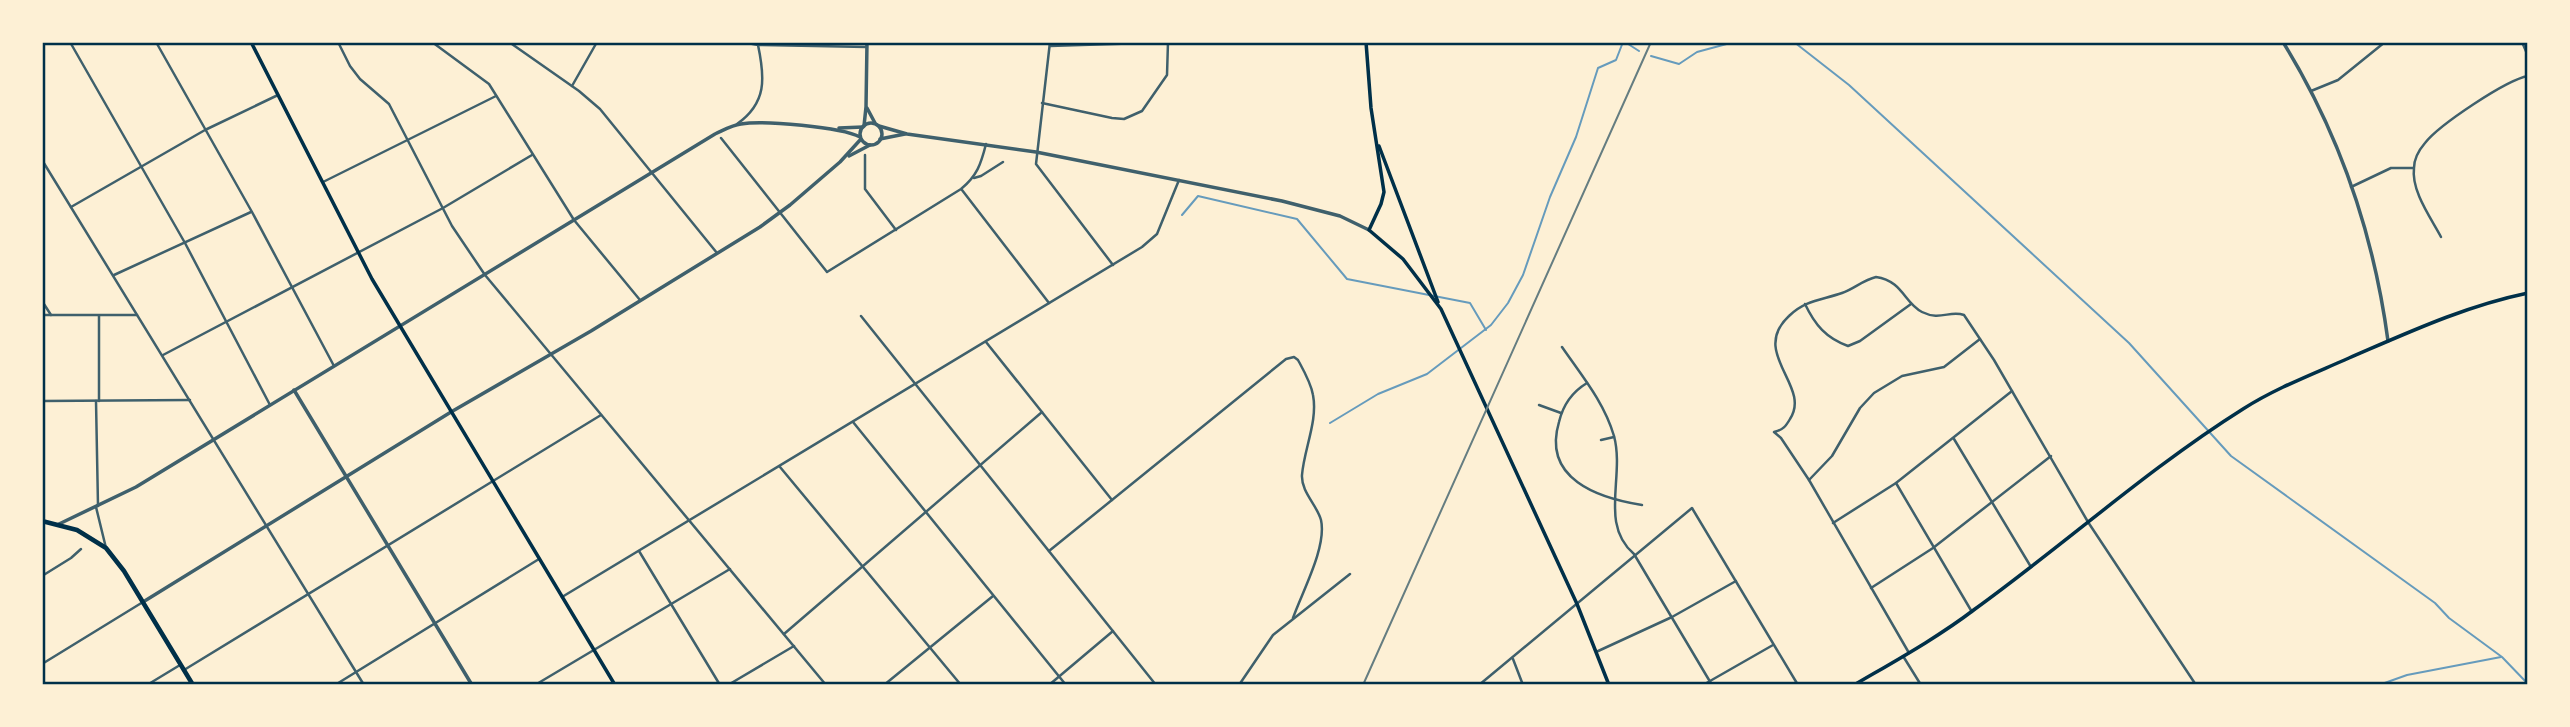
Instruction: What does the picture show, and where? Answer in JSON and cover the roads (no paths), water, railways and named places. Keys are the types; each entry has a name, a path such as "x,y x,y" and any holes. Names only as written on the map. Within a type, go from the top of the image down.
{"main road":[{"path":"251,42 359,253 492,482 615,685"},
{"path":"1366,42 1384,192 1369,230 1403,259 1441,309"},
{"path":"1375,134 1441,309 1577,604 1609,685"},
{"path":"1854,685 1972,612 2226,420 2285,386 2388,341 2461,311 2528,293"},
{"path":"42,521 89,535 106,548 120,565 193,685"}],"street":[{"path":"71,42 185,243 270,405"},
{"path":"156,42 252,212 334,366"},
{"path":"338,42 360,79 389,104 471,257 826,685"},
{"path":"432,42 489,84 574,220 640,300"},
{"path":"509,42 600,109 717,253"},
{"path":"572,86 597,42"},
{"path":"42,664 451,412 717,253 780,212 844,159 861,138 866,107 867,45 758,45 742,42"},
{"path":"1042,103 1112,118 1124,119 1138,114 1167,75 1168,42"},
{"path":"1113,265 1038,167 1036,152 1050,44 1177,42"},
{"path":"2283,42 2334,137 2379,281 2388,341"},
{"path":"2311,91 2338,80 2385,42"},
{"path":"2522,42 2528,56"},
{"path":"59,524 136,487 715,134 737,124 751,114 763,83 758,45"},
{"path":"2441,237 2418,191 2413,168 2417,155 2435,133 2502,85 2528,76"},
{"path":"71,207 205,130 279,94"},
{"path":"323,182 497,96"},
{"path":"866,107 882,133 880,139"},
{"path":"751,114 761,123"},
{"path":"737,124 761,123 837,129 870,123 907,134 1036,152 1303,205 1340,216 1369,230"},
{"path":"837,129 871,145"},
{"path":"844,159 880,139 907,134"},
{"path":"721,138 827,272 961,189 974,178 981,166 986,144"},
{"path":"163,355 443,208 532,155"},
{"path":"865,155 865,189 896,230"},
{"path":"42,160 364,685"},
{"path":"974,178 1003,162"},
{"path":"2351,187 2391,168 2413,168"},
{"path":"562,597 1154,238 1179,180"},
{"path":"961,189 1049,303"},
{"path":"114,275 252,212"},
{"path":"1909,653 1809,480 1781,438 1774,432 1784,428 1796,411 1795,395 1776,355 1779,330 1790,314 1812,300 1844,292 1876,277 1892,283 1908,296 1911,304 1921,312 1935,317 1957,312 1965,315 2088,522 2196,685"},
{"path":"42,301 51,315"},
{"path":"1805,304 1814,322 1825,334 1848,346 1860,341 1911,304"},
{"path":"42,315 138,315"},
{"path":"99,315 97,507 106,548"},
{"path":"861,316 1156,685"},
{"path":"1809,480 1832,456 1860,408 1874,393 1902,376 1944,367 1981,338"},
{"path":"986,342 1112,500"},
{"path":"1562,347 1600,402 1614,437 1618,466 1615,522 1628,548 1711,683"},
{"path":"1049,551 1286,359 1294,357 1313,392 1314,409 1303,481 1318,511 1322,533 1317,556 1293,618"},
{"path":"1587,383 1571,396 1561,413 1555,438 1556,452 1561,464 1584,488 1616,500 1642,505"},
{"path":"294,390 472,685"},
{"path":"1833,523 1896,484 2012,391"},
{"path":"42,401 190,400"},
{"path":"1539,405 1561,413"},
{"path":"784,634 1042,412"},
{"path":"184,670 601,415"},
{"path":"853,422 1066,685"},
{"path":"1601,440 1614,437"},
{"path":"1954,439 2031,567"},
{"path":"1871,588 1933,548 2051,456"},
{"path":"780,466 961,685"},
{"path":"1896,484 1972,612"},
{"path":"1479,685 1692,508 1798,685"},
{"path":"42,576 81,549"},
{"path":"639,551 720,685"},
{"path":"335,685 539,559"},
{"path":"536,685 730,569"},
{"path":"1239,685 1267,642 1350,574"},
{"path":"1596,652 1672,617 1736,581"},
{"path":"884,685 993,596"},
{"path":"1049,685 1114,631"},
{"path":"1703,685 1711,683 1774,644"},
{"path":"727,685 794,646"},
{"path":"1903,656 1921,685"},
{"path":"1512,657 1523,685"},
{"path":"147,685 180,664"}],"waterway":[{"path":"1330,423 1378,394 1427,374 1491,325 1508,303 1523,275 1550,197 1576,137 1598,68 1616,60 1623,42"},
{"path":"1625,42 1639,51"},
{"path":"1651,56 1679,64 1697,52 1734,42"},
{"path":"1794,42 1849,85 2129,343 2231,456 2435,603 2449,618 2502,657 2528,684"},
{"path":"1182,215 1198,196 1297,219 1347,279 1470,303 1486,330"},
{"path":"2379,685 2407,675 2501,657"}],"railway":[{"path":"1363,685 1651,42"}]}
